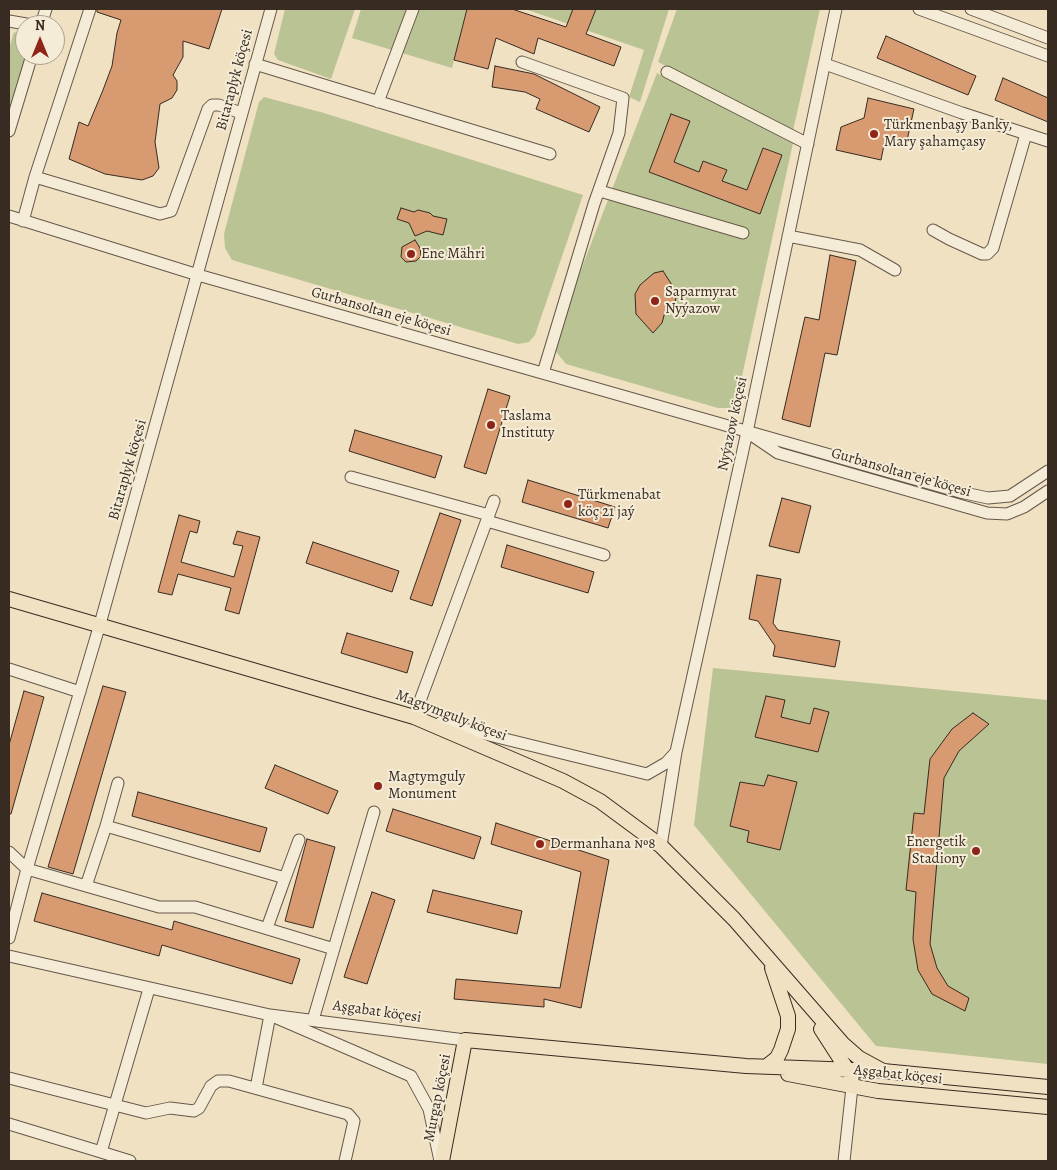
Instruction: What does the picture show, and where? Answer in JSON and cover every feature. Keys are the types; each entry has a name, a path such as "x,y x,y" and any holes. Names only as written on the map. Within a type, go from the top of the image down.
{"main road":[{"name":"Magtymguly köçesi","path":"9,599 414,717 563,781 600,801 661,846 734,919 851,1052 868,1064 883,1071"},
{"path":"767,1066 781,1050 788,1030 788,1016 770,962"},
{"name":"Magtymguly köçesi","path":"804,1000 850,1078"},
{"name":"Aşgabat köçesi","path":"466,1040 746,1066 850,1078 883,1071 1048,1087"},
{"name":"Murgap köçesi","path":"441,1161 466,1040"},
{"name":"Aşgabat köçesi","path":"746,1066 767,1066 850,1078 878,1091 1048,1107"}],"street":[{"path":"23,221 35,177 90,9"},
{"name":"Bitaraplyk köçesi","path":"9,938 27,869 100,624 270,9"},
{"path":"378,102 413,9"},
{"name":"Nyýazow köçesi","path":"661,846 676,752 748,432 836,9"},
{"path":"919,9 1048,56"},
{"path":"971,9 985,11 1048,38"},
{"path":"522,62 622,98 619,133 543,374"},
{"path":"255,64 550,154"},
{"path":"824,64 1048,141"},
{"path":"9,131 29,65"},
{"path":"667,72 808,144"},
{"path":"35,177 160,214 166,213 171,211 208,109 212,105 219,105 242,113"},
{"path":"933,230 982,254 987,254 993,248 1004,204 1026,134"},
{"path":"600,191 743,233"},
{"name":"Gurbansoltan eje köçesi","path":"9,216 198,275 748,432 988,498 1010,496 1048,471"},
{"path":"788,236 860,250 895,270"},
{"name":"Gurbansoltan eje köçesi","path":"748,432 778,454 987,513 1007,514 1024,507 1048,490"},
{"path":"351,477 604,555"},
{"path":"494,502 414,717 647,774 666,763 676,752"},
{"path":"9,669 80,692"},
{"path":"86,886 118,783"},
{"path":"314,1020 374,812"},
{"path":"106,826 285,878"},
{"path":"267,928 299,840"},
{"path":"9,852 27,869 159,907 195,907 334,948"},
{"name":"Aşgabat köçesi","path":"9,956 270,1015 466,1040"},
{"path":"101,1152 149,989"},
{"path":"256,1088 270,1015"},
{"name":"Murgap köçesi","path":"270,1015 411,1076 429,1109 441,1161"},
{"path":"9,1078 115,1107 146,1113 170,1108 194,1111 199,1108 211,1086 218,1081 229,1081 348,1114 354,1121 345,1161"},
{"path":"844,1161 850,1078"},
{"path":"9,1124 130,1161"}],"green space":[{"path":"285,9 355,9 331,79 278,60 274,54"},
{"path":"361,9 467,9 452,68 352,38"},
{"path":"525,9 669,9 640,102 629,97 644,50"},
{"path":"677,9 820,9 793,131 658,62"},
{"path":"14,32 15,65 24,65 9,113 9,49"},
{"path":"657,73 793,143 737,399 730,408 718,408 566,364 557,353 553,342"},
{"path":"264,97 324,113 583,195 535,335 529,342 518,344 232,260 225,248 224,234 259,102"},
{"path":"713,668 1048,700 1048,1064 876,1046 694,825"}],"building":[{"path":"97,9 222,9 209,49 183,41 183,57 173,75 177,81 177,90 172,98 160,104 155,142 159,168 153,176 142,180 105,174 69,159 79,122 88,126 112,66 121,20 97,12"},
{"path":"467,9 512,9 566,27 573,9 596,9 586,34 621,47 614,66 538,38 534,54 496,38 488,69 454,60"},
{"path":"886,36 976,76 968,95 877,58"},
{"path":"495,66 534,74 600,107 589,132 536,109 540,99 525,92 492,87"},
{"path":"1003,78 1048,98 1048,122 995,100"},
{"name":"Türkmenbaşy Banky, Mary şahamçasy","path":"868,98 914,109 906,145 885,140 881,160 836,150 841,127 864,118"},
{"path":"671,114 690,121 674,162 699,172 703,161 727,170 722,181 747,190 763,148 782,155 760,214 649,172"},
{"path":"401,208 414,212 418,210 447,219 443,235 427,231 415,236 409,223 397,219"},
{"path":"415,240 420,248 421,256 416,261 406,262 401,257 402,247"},
{"path":"830,255 856,261 837,355 825,353 810,427 782,419 805,317 819,320"},
{"path":"663,271 672,285 670,295 676,297 673,313 665,312 662,323 653,333 636,314 635,294 640,285 654,273"},
{"path":"488,389 510,396 486,474 464,467"},
{"path":"355,430 442,456 435,478 349,451"},
{"name":"Türkmenabat köç 21 jaý","path":"528,480 615,507 608,528 522,502"},
{"path":"782,498 811,506 799,553 769,546"},
{"path":"440,513 461,520 432,606 410,599"},
{"path":"179,515 200,521 197,533 190,531 181,562 234,577 243,546 233,544 237,531 260,537 239,614 225,610 231,588 178,574 172,595 158,592"},
{"path":"313,542 399,571 392,592 306,563"},
{"path":"507,545 594,572 588,593 501,567"},
{"path":"757,575 781,579 773,623 778,630 840,641 835,667 773,656 775,646 758,621 749,619"},
{"path":"347,633 413,652 407,673 341,653"},
{"path":"103,686 126,692 73,874 48,867"},
{"path":"24,691 44,697 11,814 9,814 9,745"},
{"path":"766,696 785,700 781,717 810,724 814,708 829,712 818,752 755,737"},
{"path":"973,713 989,724 959,751 944,778 930,944 937,968 948,986 969,998 965,1011 932,994 918,970 913,939 916,892 906,890 914,813 924,814 930,759 952,729"},
{"path":"275,765 338,791 328,814 265,788"},
{"path":"768,775 797,782 780,850 747,842 749,831 730,826 740,782 764,786"},
{"path":"138,792 267,828 260,852 132,816"},
{"path":"393,809 481,837 474,859 386,831"},
{"path":"496,823 609,860 581,1008 544,999 544,1007 454,999 456,979 560,988 581,872 491,844"},
{"path":"307,839 335,847 313,928 285,921"},
{"path":"433,890 522,911 517,934 427,912"},
{"path":"372,892 395,900 367,984 344,977"},
{"path":"42,893 172,930 174,921 300,959 292,984 162,945 159,956 34,921"}],"place":[{"name":"Türkmenbaşy Banky, Mary şahamçasy","path":"874,134"},
{"name":"Ene Mähri","path":"411,254"},
{"name":"Saparmyrat Nyýazow","path":"655,301"},
{"name":"Taslama Instituty","path":"491,425"},
{"name":"Türkmenabat köç 21 jaý","path":"568,504"},
{"name":"Magtymguly Monument","path":"378,786"},
{"name":"Dermanhana №8","path":"540,844"},
{"name":"Energetik Stadiony","path":"976,851"}]}
